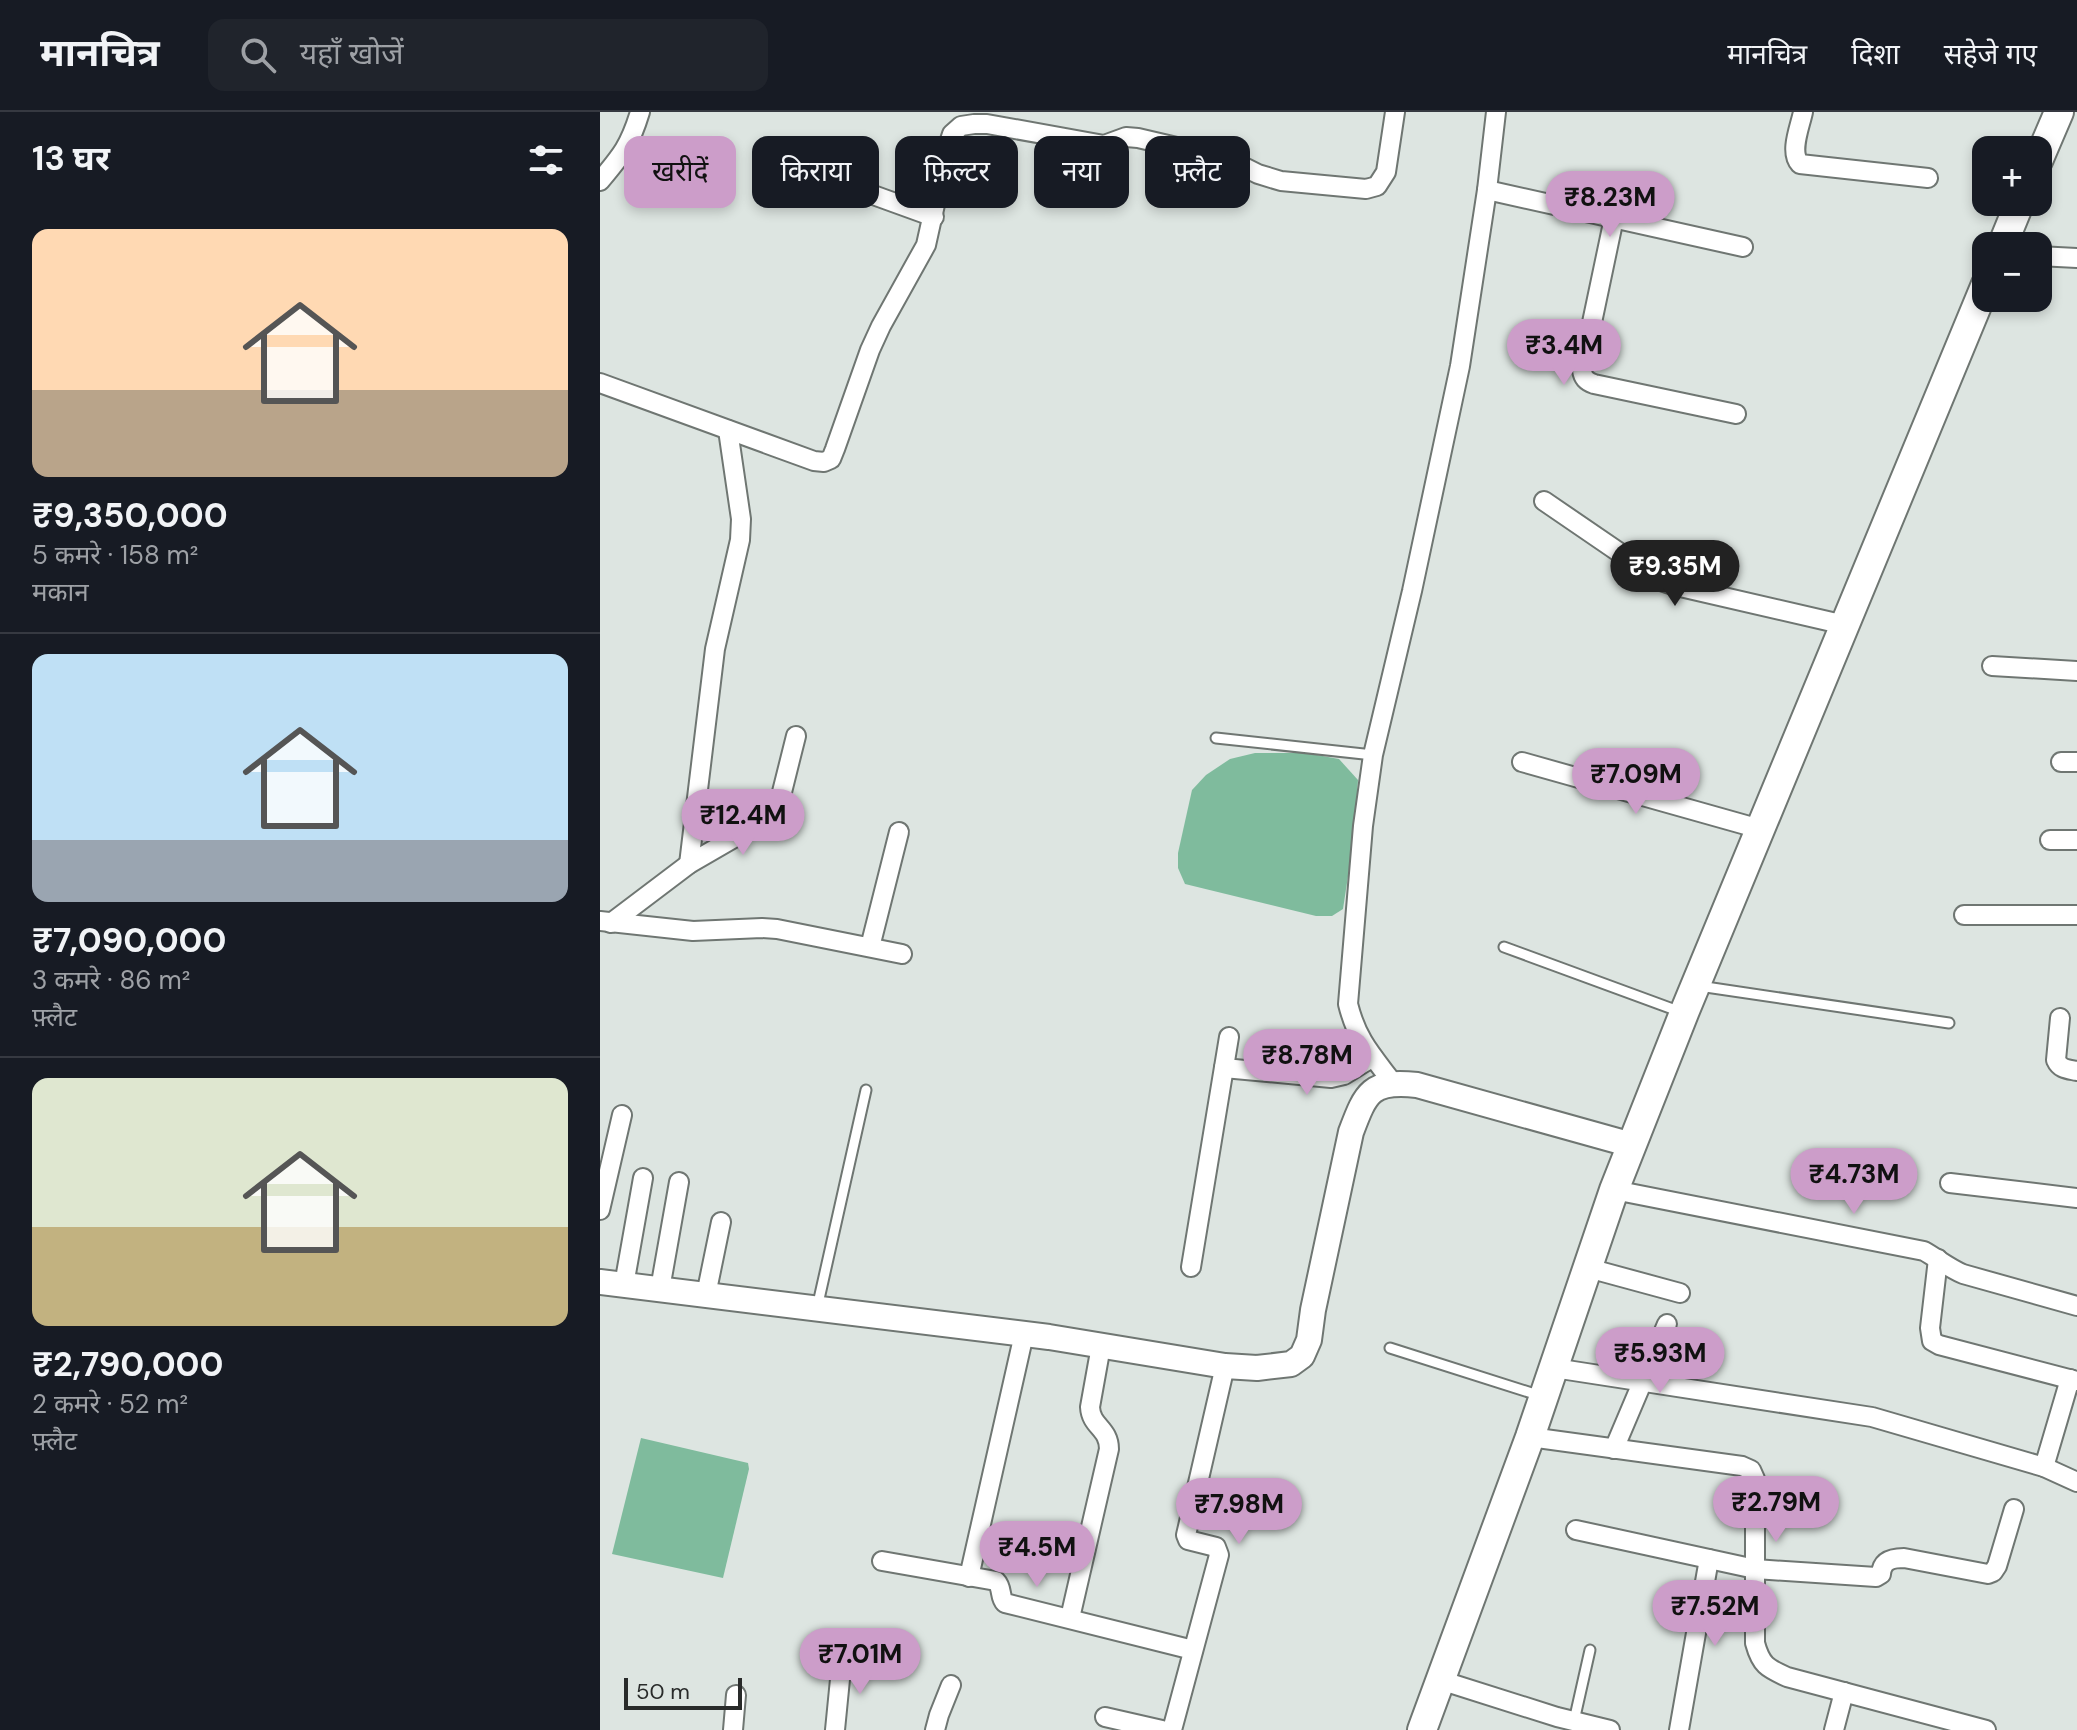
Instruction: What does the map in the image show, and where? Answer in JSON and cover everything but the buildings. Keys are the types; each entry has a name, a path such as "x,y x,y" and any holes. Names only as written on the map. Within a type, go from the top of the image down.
{"main road":[{"path":"2049,136 2059,112"},
{"path":"1422,1730 1530,1437 1614,1190 1695,986 1974,312"},
{"path":"612,1284 1024,1334 1225,1366 1257,1368 1291,1364 1302,1356 1309,1340 1351,1132 1361,1105 1374,1089 1393,1083 1417,1085 1632,1145"}],"street":[{"path":"600,181 626,149 640,112"},
{"path":"600,383 824,462 831,459 881,326 926,245 948,146 952,134 961,126 987,124 1104,145 1126,137 1138,138 1228,159 1281,181 1366,189 1377,186 1386,172 1395,112"},
{"path":"1393,1083 1362,1042 1348,1004 1363,826 1373,755 1460,366 1496,112"},
{"path":"1803,112 1795,151 1800,164 1928,178"},
{"path":"1487,190 1743,247"},
{"path":"879,197 934,217"},
{"path":"1614,218 1583,376 1594,384 1736,414"},
{"path":"2052,257 2077,258"},
{"path":"689,864 715,649 740,540 741,519 728,430"},
{"path":"1544,501 1661,581 1845,625"},
{"path":"1992,666 2077,671"},
{"path":"605,922 689,864 772,814 779,804 796,736"},
{"path":"1522,762 1760,829"},
{"path":"870,947 899,832"},
{"path":"2050,840 2077,840"},
{"path":"1964,915 2077,915"},
{"path":"605,922 693,931 777,929 902,954"},
{"path":"2060,1018 2056,1060 2064,1069 2077,1071"},
{"path":"1191,1267 1229,1037"},
{"path":"1224,1068 1331,1078 1344,1075 1373,1057"},
{"path":"600,1210 622,1115"},
{"path":"612,1284 643,1178"},
{"path":"660,1289 679,1182"},
{"path":"1950,1183 2076,1194"},
{"path":"1614,1190 1924,1251 1963,1274 2077,1306"},
{"path":"706,1295 721,1222"},
{"path":"1938,1259 1930,1328 1932,1341 2074,1380 2044,1467"},
{"path":"1588,1268 1680,1293"},
{"path":"1614,1449 1667,1324"},
{"path":"969,1577 1024,1334"},
{"path":"1070,1618 1109,1449 1106,1432 1090,1415 1101,1346"},
{"path":"1172,1730 1219,1551 1212,1545 1188,1540 1186,1535 1225,1366"},
{"path":"1554,1368 1872,1417 2044,1467 2077,1482"},
{"path":"1530,1437 1742,1466 1751,1470 1755,1479 1755,1643 1759,1660 1770,1670 1787,1677 1844,1692 1928,1722 1986,1730"},
{"path":"1576,1530 1755,1569 1876,1577 1881,1574 1887,1561 1904,1558 1988,1574 1997,1566 2014,1509"},
{"path":"1679,1730 1709,1559"},
{"path":"882,1561 996,1581 1005,1603 1193,1650"},
{"path":"835,1730 842,1659"},
{"path":"1440,1680 1610,1730"},
{"path":"935,1730 951,1685"},
{"path":"1834,1730 1844,1692"},
{"path":"733,1730 736,1695"},
{"path":"1105,1717 1162,1730"}],"lane":[{"path":"1216,738 1373,755"},
{"path":"1504,947 1684,1013"},
{"path":"1695,986 1949,1023"},
{"path":"817,1308 866,1090"},
{"path":"1390,1348 1544,1397"},
{"path":"1574,1721 1590,1650"}],"shaded area":[{"path":"1255,753 1306,753 1339,759 1358,780 1354,837 1343,909 1332,916 1316,916 1185,884 1178,868 1178,853 1192,790 1206,775 1230,759"},
{"path":"641,1438 748,1463 723,1578 612,1554"}]}
